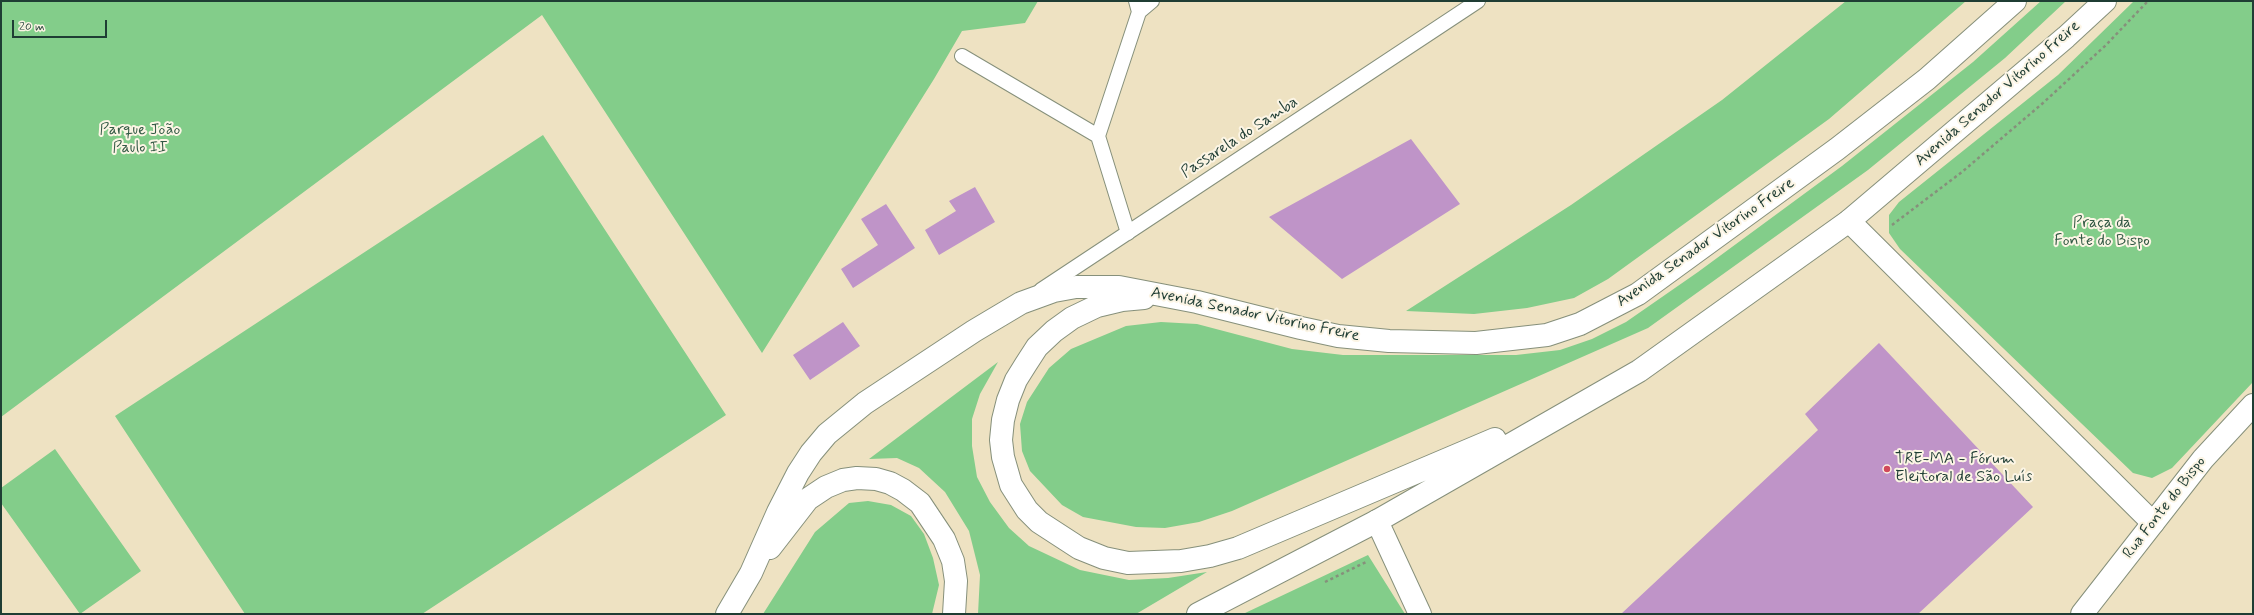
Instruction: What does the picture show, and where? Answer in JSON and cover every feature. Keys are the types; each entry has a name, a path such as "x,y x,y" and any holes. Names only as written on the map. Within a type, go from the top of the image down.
{"main road":[{"name":"Avenida Senador Vitorino Freire","path":"727,614 751,573 778,512 798,473 811,453 827,434 872,398 974,331 1022,304 1054,291 1098,286 1120,287 1197,302 1338,336 1389,342 1436,344 1512,340 1547,335 1580,324 1638,294 1837,150 1928,79 2015,1"},
{"name":"Avenida Senador Vitorino Freire","path":"1198,614 1377,521 1639,371 1849,221 2066,37 2104,1"},
{"path":"1849,221 2153,523"},
{"path":"1197,302 1166,298 1139,298 1097,306 1072,318 1054,331 1037,347 1016,380 1003,420 1001,440 1003,457 1011,485 1027,510 1039,522 1078,548 1104,558 1128,562 1181,561 1210,556 1245,545 1582,403"},
{"name":"Rua Fonte do Bispo","path":"2082,614 2203,459 2253,405"},
{"path":"751,573 808,500 826,487 844,480 876,479 903,490 920,503 932,519 944,540 953,561 956,581 954,614"},
{"path":"1377,521 1420,614"}],"lane":[{"path":"1128,233 1098,136 1138,7 1152,1"},
{"name":"Passarela do Samba","path":"1022,304 1478,1"},
{"path":"962,56 1098,136"}],"path":[{"path":"1886,229 1962,172 2043,103 2106,45 2148,1"}],"green space":[{"name":"Parque João Paulo II","path":"1,1 1038,1 1025,23 962,31 934,79 762,353 542,15 1,417"},
{"path":"1846,1 1966,1 1829,119 1608,279 1574,298 1527,308 1474,314 1406,311 1571,205 1722,100"},
{"path":"2041,1 2066,1 2005,58 1868,170 1648,328 1232,511 1199,522 1165,528 1136,527 1083,517 1062,505 1030,471 1022,451 1020,424 1027,402 1049,368 1071,349 1126,326 1161,322 1197,324 1292,349 1343,355 1516,355 1560,350 1592,339 1626,322 1698,272 1842,166 1973,62"},
{"name":"Praça da Fonte do Bispo","path":"2134,1 2253,1 2253,382 2172,468 2152,478 2133,473 1900,249 1889,233 1889,215 1899,202 2058,75"},
{"path":"543,135 726,415 422,614 245,614 115,416"},
{"path":"998,362 980,394 972,419 972,446 977,477 990,502 1009,528 1029,546 1080,570 1129,580 1168,578 1207,572 1136,614 978,614 980,575 969,531 945,492 919,468 897,458 869,459"},
{"path":"55,449 141,571 80,614 1,503 1,488"},
{"path":"868,501 891,505 911,516 924,534 933,558 939,585 932,614 763,614 815,532 849,503"},
{"path":"1368,555 1405,614 1243,614"}],"building":[{"path":"1411,139 1460,204 1342,279 1269,217"},
{"path":"975,187 995,222 939,255 925,230 956,211 949,201"},
{"path":"886,204 915,248 853,288 841,269 878,245 861,219"},
{"path":"843,322 860,346 810,380 793,355"},
{"name":"TRE-MA - Fórum Eleitoral de São Luís","path":"1879,343 2033,507 1918,614 1621,614 1818,430 1805,414"}],"place":[{"name":"TRE-MA - Fórum Eleitoral de São Luís","path":"1887,469"}]}
